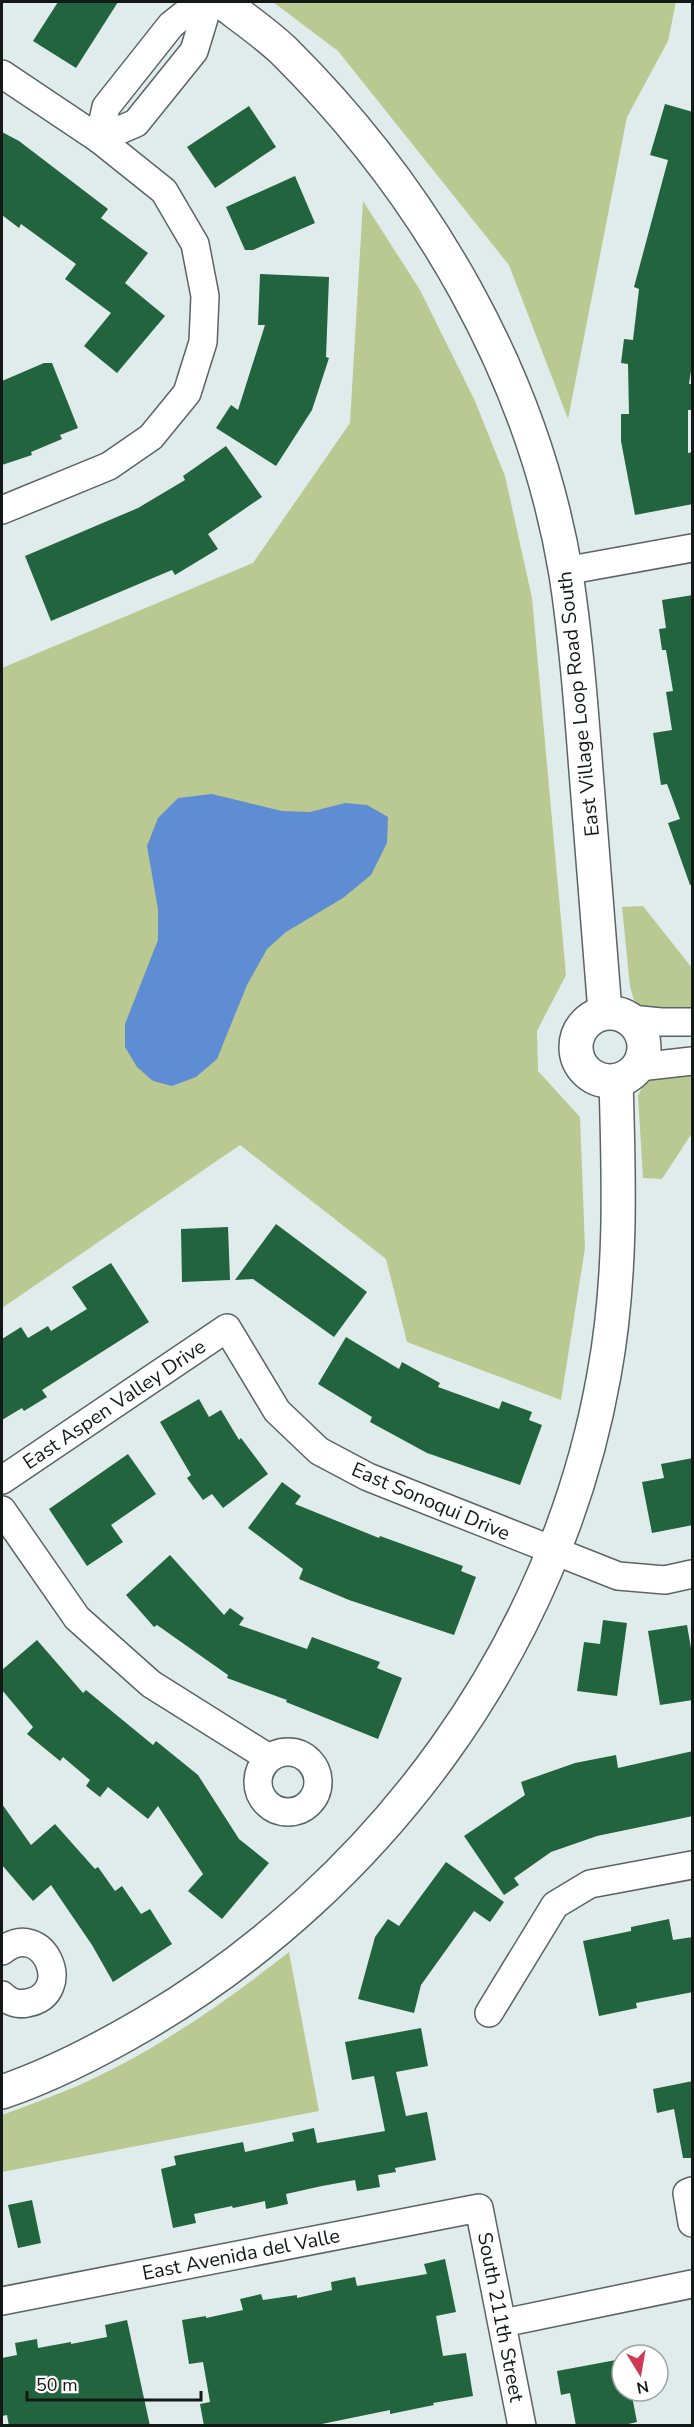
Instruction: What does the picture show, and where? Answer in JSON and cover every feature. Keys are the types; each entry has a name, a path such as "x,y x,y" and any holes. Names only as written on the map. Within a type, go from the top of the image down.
{"street":[{"path":"99,140 106,107 171,25 201,2"},
{"path":"99,140 136,123 144,114 194,51 209,2"},
{"name":"East Village Loop Road South","path":"222,2 282,49 356,129 420,212 472,303 519,401 545,486 565,571 578,664 618,1016"},
{"path":"2,74 99,140 164,191 195,244 205,296 203,342 187,393 151,437 109,466 2,510"},
{"path":"565,571 693,548"},
{"path":"693,1022 661,1022 618,1016 586,1022 579,1031 576,1052 586,1071 594,1078 693,1061"},
{"path":"2,2092 28,2083 104,2047 173,2007 243,1959 318,1896 382,1831 445,1751 508,1651 554,1552 582,1469 604,1375 617,1271 619,1172 627,1074 645,1046 638,1026 618,1016"},
{"name":"East Sonoqui Drive","path":"227,1328 277,1411 319,1452 368,1477 618,1576 665,1580 693,1574"},
{"name":"East Aspen Valley Drive","path":"2,1480 227,1328"},
{"path":"2,1510 77,1618 151,1684 269,1758"},
{"path":"489,2013 555,1905 590,1884 693,1865"},
{"path":"2,1951 13,1944 34,1945 43,1951 52,1969 52,1980 48,1989 33,2002 14,2003 2,1995"},
{"path":"690,2192 693,2223"},
{"name":"East Avenida del Valle","path":"2,2301 480,2208"},
{"name":"South 211th Street","path":"480,2208 522,2426"},
{"path":"502,2323 693,2284"}],"green space":[{"path":"273,2 676,2 668,41 627,117 568,419 509,265 338,51"},
{"path":"363,201 420,290 475,401 505,476 532,598 566,975 537,1031 538,1071 580,1117 585,1248 561,1400 407,1342 386,1259 240,1145 2,1308 2,668 253,563 350,423"},
{"path":"643,906 692,968 692,1011 645,1011 634,1000 630,987 622,907"},
{"path":"692,1071 692,1133 662,1179 643,1178 638,1096 645,1081 659,1073"},
{"path":"289,1952 319,2111 2,2172 2,2115 75,2087 132,2059 213,2009"}],"water":[{"path":"212,794 282,811 310,812 345,803 367,805 388,817 387,843 371,875 343,898 286,932 267,949 247,985 217,1059 196,1077 172,1086 153,1081 137,1067 125,1047 125,1024 158,940 158,909 147,846 158,818 178,798"}],"building":[{"path":"58,2 118,2 76,68 33,41"},
{"path":"665,104 693,112 693,357 689,384 693,384 693,410 688,410 688,453 693,452 693,504 635,515 621,441 621,414 629,414 628,364 621,363 624,339 633,340 639,289 634,287 668,160 650,155"},
{"path":"249,106 276,147 215,188 187,147"},
{"path":"2,132 19,141 108,209 101,218 148,253 125,283 165,316 117,373 84,346 111,313 65,279 76,264 21,224 19,228 2,215"},
{"path":"295,176 315,223 253,250 245,250 226,207"},
{"path":"260,274 329,277 326,357 329,358 312,410 276,466 216,428 231,405 238,410 265,325 258,325"},
{"path":"44,363 52,363 78,428 60,435 62,439 31,452 32,455 2,465 2,381"},
{"path":"226,446 262,497 208,534 218,549 175,575 172,570 51,621 25,556 138,508 185,480 183,476"},
{"path":"693,595 693,884 690,885 668,823 680,819 667,784 661,785 653,733 672,730 666,692 673,691 666,650 662,650 659,629 666,628 662,600"},
{"path":"276,1224 367,1292 334,1337 253,1279 235,1280"},
{"path":"228,1227 230,1280 182,1282 181,1229"},
{"path":"111,1263 149,1322 42,1390 47,1397 24,1411 22,1408 2,1420 2,1339 21,1327 28,1338 48,1326 51,1331 87,1309 72,1287"},
{"path":"346,1337 399,1369 402,1362 440,1383 438,1387 499,1409 502,1401 532,1412 529,1420 542,1425 520,1485 427,1453 370,1422 372,1417 318,1384"},
{"path":"199,1399 209,1417 221,1410 239,1440 241,1438 268,1474 223,1508 212,1494 203,1500 187,1478 191,1475 160,1422"},
{"path":"128,1454 156,1494 111,1525 123,1542 87,1566 49,1509"},
{"path":"693,1458 693,1525 652,1533 642,1482 664,1478 661,1464"},
{"path":"282,1482 301,1496 295,1504 379,1538 380,1536 463,1566 461,1571 476,1577 454,1635 349,1600 299,1579 303,1569 248,1528"},
{"path":"170,1555 224,1615 230,1608 244,1618 239,1625 307,1649 312,1637 380,1662 377,1668 402,1678 378,1739 286,1702 287,1700 227,1678 228,1675 157,1625 154,1627 126,1595"},
{"path":"603,1620 627,1623 617,1696 577,1691 584,1642 600,1644"},
{"path":"687,1625 693,1660 693,1700 660,1705 648,1631"},
{"path":"37,1640 83,1693 86,1690 153,1745 156,1741 198,1775 239,1839 269,1863 222,1919 188,1891 203,1874 158,1806 148,1819 108,1787 100,1797 86,1786 90,1780 63,1757 60,1761 27,1734 33,1727 2,1690 2,1670"},
{"path":"693,1751 693,1816 597,1836 551,1852 514,1878 519,1885 504,1895 464,1836 525,1795 521,1782 575,1763 616,1755 618,1768"},
{"path":"2,1804 31,1845 55,1824 95,1869 98,1867 115,1891 122,1886 141,1914 150,1909 172,1944 113,1982 92,1945 51,1885 33,1901 2,1865"},
{"path":"446,1862 504,1902 490,1922 474,1911 421,1985 414,2013 358,1999 375,1937 388,1919 399,1926"},
{"path":"669,1919 673,1940 693,1937 693,1992 636,2003 637,2008 599,2016 583,1941 631,1931 631,1927"},
{"path":"421,2028 428,2066 396,2072 406,2116 427,2112 436,2160 395,2168 396,2172 378,2175 380,2187 357,2191 355,2180 322,2186 286,2194 288,2204 266,2209 265,2201 233,2208 232,2206 194,2214 196,2223 173,2228 161,2169 176,2165 174,2156 243,2142 245,2152 294,2141 292,2133 314,2128 317,2143 385,2131 374,2076 352,2080 345,2042"},
{"path":"693,2081 693,2158 683,2158 674,2109 657,2113 653,2089"},
{"path":"32,2200 41,2243 18,2248 8,2205"},
{"path":"445,2259 456,2312 436,2316 443,2356 466,2353 473,2396 390,2414 390,2410 312,2426 204,2426 200,2404 210,2402 203,2362 189,2364 182,2320 206,2316 206,2318 243,2310 240,2299 261,2294 263,2300 297,2295 297,2298 332,2290 331,2282 355,2277 357,2286 427,2274 424,2264"},
{"path":"127,2320 150,2426 9,2426 7,2415 2,2416 2,2358 17,2355 15,2343 37,2339 38,2348 107,2337 105,2325"},
{"path":"610,2361 610,2403 633,2403 637,2422 620,2426 576,2426 570,2393 561,2395 557,2371"}]}
